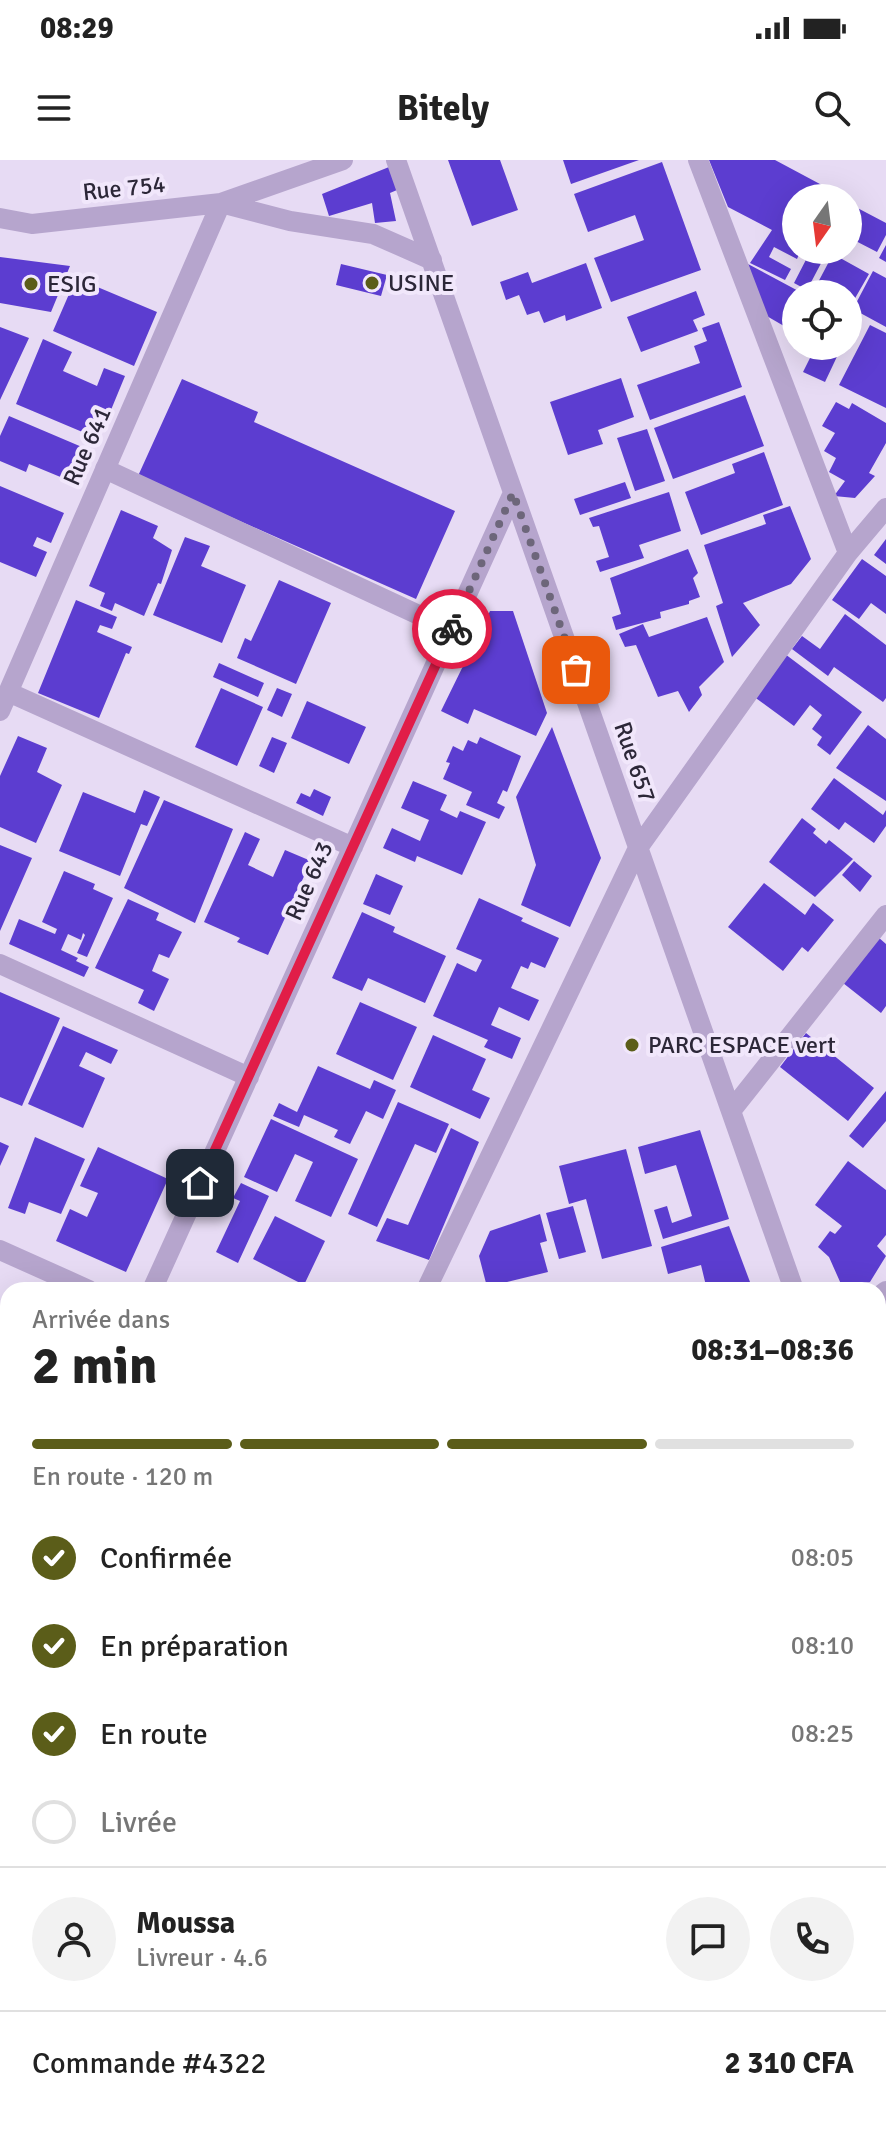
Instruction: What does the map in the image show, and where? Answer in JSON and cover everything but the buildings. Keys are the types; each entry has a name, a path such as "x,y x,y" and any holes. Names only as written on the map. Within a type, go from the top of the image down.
{"street":[{"name":"Rue 754","path":"0,218 32,224 221,203 343,160"},
{"name":"Rue 657","path":"396,160 791,1282"},
{"path":"698,160 848,553"},
{"path":"221,203 290,221 373,234 432,260"},
{"name":"Rue 641","path":"4,701 221,203"},
{"path":"105,469 451,630"},
{"name":"Rue 643","path":"156,1282 513,493"},
{"path":"430,1282 638,848 848,553 886,508"},
{"path":"4,701 353,847"},
{"path":"731,1111 886,915"},
{"path":"0,964 249,1077"},
{"path":"0,1250 71,1282"}],"way so far":[{"path":"452,629 513,493 576,670"}],"place":[{"name":"USINE","path":"372,283"},
{"name":"ESIG","path":"31,284"},
{"name":"PARC ESPACE vert","path":"632,1045"}],"route":[{"path":"200,1183 452,629"}]}
